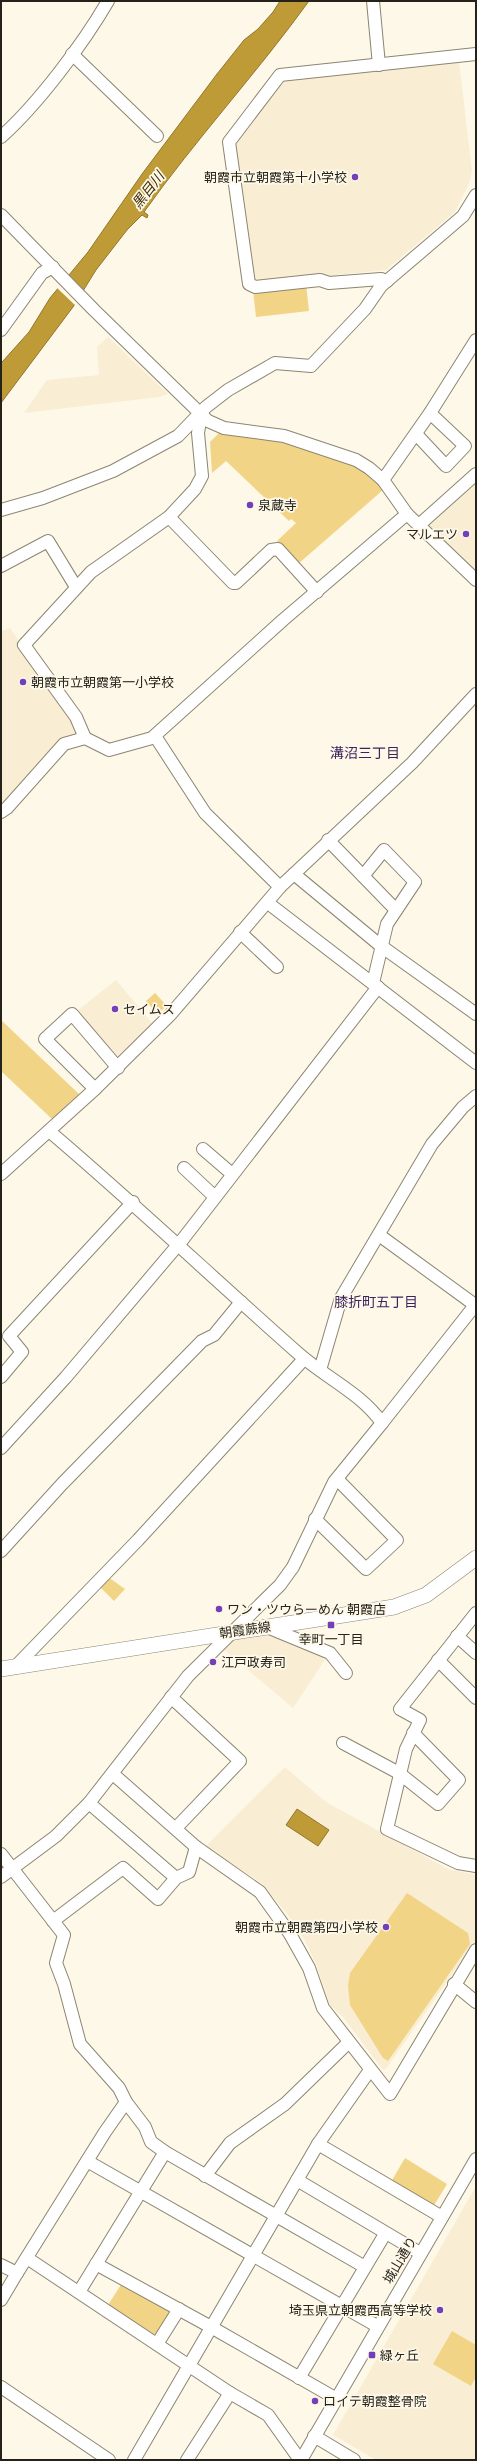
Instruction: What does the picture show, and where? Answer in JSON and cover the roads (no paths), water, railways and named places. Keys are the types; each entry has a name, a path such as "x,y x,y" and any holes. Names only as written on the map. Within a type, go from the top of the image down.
{"main road":[{"name":"朝霞蕨線","path":"8,1668 354,1614 414,1601 450,1579 476,1558"}],"street":[{"path":"1,137 26,111 72,54 108,1"},
{"path":"373,1 379,65"},
{"path":"72,54 157,136"},
{"path":"387,281 381,278 328,283 320,280 255,287 249,284 229,142 280,76 476,54"},
{"path":"1,510 43,498 112,471 178,436 201,415 206,407 228,390 275,363 284,362 311,366 317,362 387,281 463,216 476,194"},
{"path":"1,215 89,305 208,422 224,428 284,436 332,452 369,468 383,480 407,514 476,580"},
{"path":"1,330 42,273 53,267"},
{"path":"383,480 416,434 476,341"},
{"path":"416,434 446,466 464,446 430,413"},
{"path":"201,415 198,433 202,476 196,489 169,517 91,572 24,645 76,717 85,738 109,750 155,736 407,514"},
{"path":"419,525 476,474"},
{"path":"169,517 232,583 236,583 271,550 278,549 317,592"},
{"path":"1,566 48,541 76,587"},
{"path":"1,1174 118,1068 170,1015 240,932 268,903 280,887 328,840 412,763 476,694"},
{"path":"155,736 205,813 280,887"},
{"path":"1,812 7,808 64,744 85,738"},
{"path":"328,840 396,910"},
{"path":"1,1448 66,1376 177,1245 375,985 381,946 387,924 415,882 384,850 363,876"},
{"path":"294,874 381,946 476,1014"},
{"path":"268,903 476,1063"},
{"path":"240,932 278,967"},
{"path":"95,1089 45,1039 72,1014 118,1068"},
{"path":"320,1370 341,1298 409,1182 444,1127 476,1096"},
{"path":"49,1131 133,1202 177,1245 304,1359 371,1407 382,1423"},
{"path":"203,1149 232,1174"},
{"path":"184,1168 215,1197"},
{"path":"1,1377 22,1352 5,1333 133,1202"},
{"path":"1,1877 56,1836 89,1803 188,1676 280,1585 293,1567 315,1519 337,1479 476,1304 379,1234"},
{"path":"1,1551 62,1484 202,1341 214,1335 241,1302"},
{"path":"8,1668 141,1537 304,1359"},
{"path":"315,1519 366,1569 397,1540 337,1479"},
{"path":"476,1613 400,1709 420,1720 413,1733 399,1773 387,1829 458,1863 476,1866"},
{"path":"267,1627 330,1653 346,1672"},
{"path":"457,1636 476,1653"},
{"path":"438,1660 476,1698"},
{"path":"171,1697 240,1761 176,1828"},
{"path":"343,1743 399,1773 438,1804 459,1780 413,1733"},
{"path":"113,1774 196,1847 260,1892 297,1947 308,1968 323,2008 336,2021 349,2042 390,2094 454,1984 476,1950"},
{"path":"89,1803 176,1878"},
{"path":"53,1921 123,1868 158,1899 176,1878 189,1872 196,1847"},
{"path":"1,1854 64,1934 56,1963 64,1984 80,2044 118,2088 126,2102 145,2127 151,2142 205,2176 364,2267"},
{"path":"454,1984 476,2002"},
{"path":"205,2176 230,2143 285,2104 349,2042"},
{"path":"134,2460 318,2144 370,2070"},
{"path":"1,2300 87,2161 126,2102"},
{"path":"318,2144 442,2217"},
{"path":"79,2292 165,2152"},
{"name":"城山通り","path":"300,2460 476,2159"},
{"path":"87,2161 341,2304 377,2326"},
{"path":"297,2180 420,2253"},
{"path":"299,2378 341,2304 386,2234"},
{"path":"27,2258 230,2393 268,2416 300,2460"},
{"path":"96,2264 179,2309 335,2398"},
{"path":"1,2265 17,2272"},
{"path":"157,2344 179,2309"},
{"path":"1,2387 109,2460"},
{"path":"187,2460 230,2393"},
{"path":"314,2436 354,2460"}],"water":[{"name":"黒目川","path":"280,1 309,1 269,54 164,185 144,212 148,215 147,218 142,215 127,230 96,270 73,307 1,403 1,363 29,332 50,298 88,252 142,174 217,74 244,40 258,29 273,12"},
{"path":"297,1809 329,1830 318,1846 286,1825"}],"place":[{"name":"朝霞市立朝霞第十小学校","path":"355,177"},
{"name":"泉蔵寺","path":"250,505"},
{"name":"マルエツ","path":"466,534"},
{"name":"朝霞市立朝霞第一小学校","path":"23,682"},
{"name":"セイムス","path":"115,1009"},
{"name":"ワン・ツウらーめん 朝霞店","path":"219,1609"},
{"name":"幸町一丁目","path":"331,1625"},
{"name":"江戸政寿司","path":"213,1662"},
{"name":"朝霞市立朝霞第四小学校","path":"386,1927"},
{"name":"埼玉県立朝霞西高等学校","path":"440,2310"},
{"name":"緑ヶ丘","path":"372,2355"},
{"name":"ロイテ朝霞整骨院","path":"315,2401"}],"district":[{"name":"溝沼三丁目","path":"365,753"},
{"name":"膝折町五丁目","path":"376,1302"}]}
